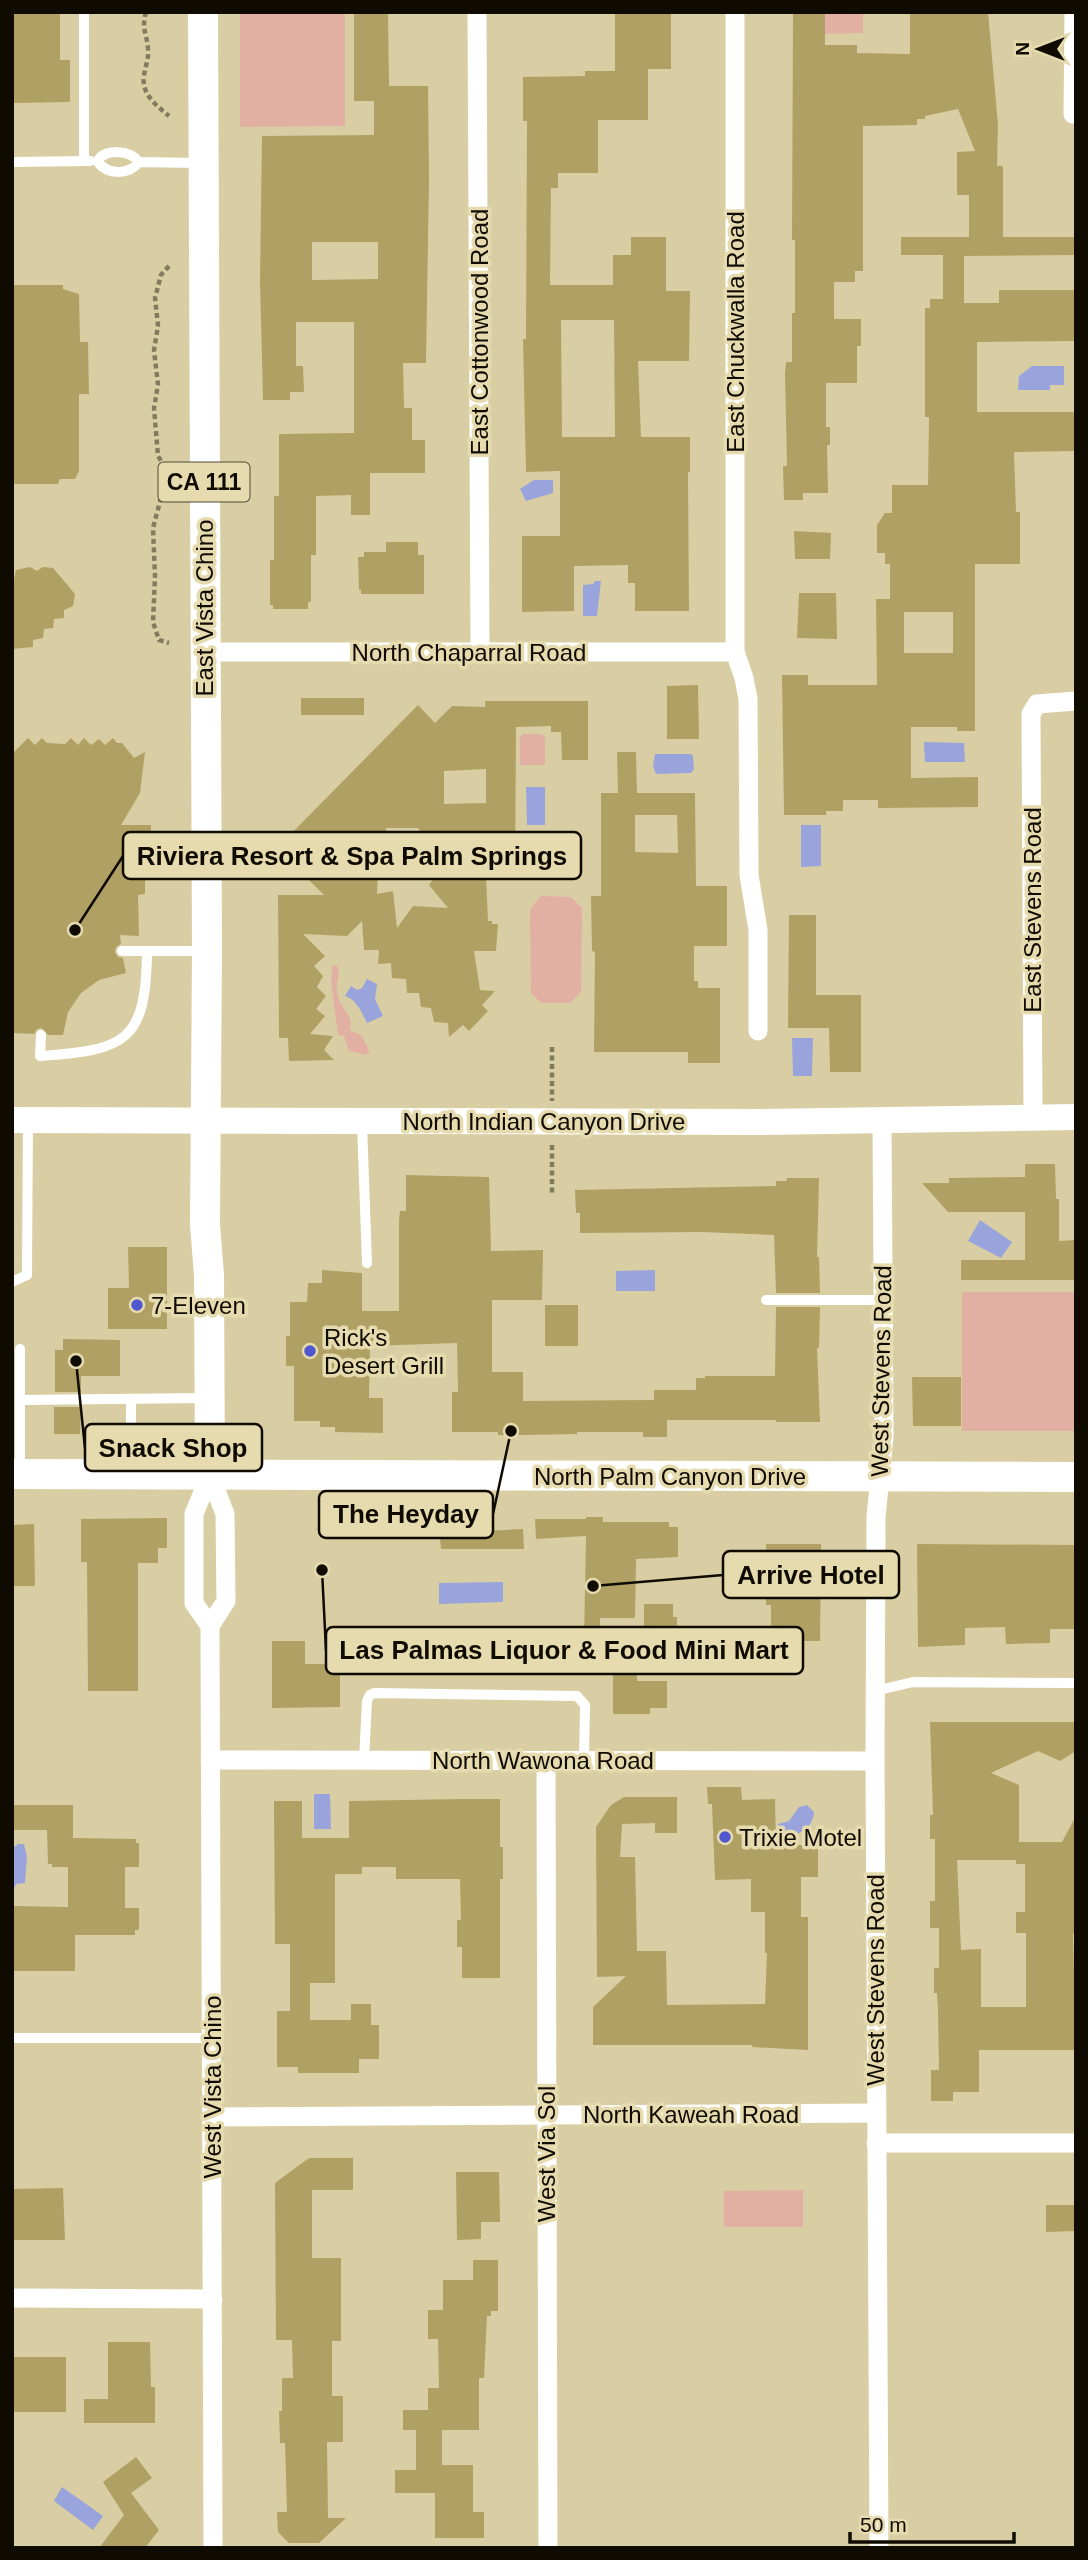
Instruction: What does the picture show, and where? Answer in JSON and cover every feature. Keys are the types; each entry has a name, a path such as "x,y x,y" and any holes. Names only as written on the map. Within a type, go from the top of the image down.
{"main road":[{"name":"East Vista Chino","path":"203,12 207,951 205,1119"},
{"name":"North Indian Canyon Drive","path":"20,1120 760,1122 1076,1117"},
{"name":"West Vista Chino","path":"205,1119 210,1475"},
{"name":"North Palm Canyon Drive","path":"16,1474 1076,1477"}],"street":[{"name":"East Cottonwood Road","path":"477,12 480,652"},
{"name":"East Chuckwalla Road","path":"735,12 735,652 748,699 749,875 758,930 758,1031"},
{"path":"1073,114 1074,12"},
{"name":"North Chaparral Road","path":"204,652 735,652"},
{"name":"East Stevens Road","path":"1033,1117 1031,714 1037,704 1076,701"},
{"name":"West Stevens Road","path":"879,2548 875,1691 876,1517 884,1437 882,1119"},
{"name":"West Vista Chino","path":"210,1475 194,1514 194,1603 210,1626"},
{"name":"West Vista Chino","path":"210,1475 225,1514 226,1601 210,1626 213,2548"},
{"name":"North Wawona Road","path":"211,1760 875,1761"},
{"name":"West Via Sol","path":"546,1760 548,2548"},
{"name":"North Kaweah Road","path":"212,2117 876,2113"},
{"path":"876,2143 1076,2143"},
{"path":"12,2298 213,2299"}],"lane":[{"path":"84,12 84,161"},
{"path":"97,161 106,153 127,153 135,156 139,162"},
{"path":"12,162 97,161"},
{"path":"97,161 109,172 127,172 139,162 204,164"},
{"path":"122,951 207,951"},
{"path":"41,1035 40,1056 91,1052 113,1044 124,1036 139,1017 144,1003 147,951"},
{"path":"12,1282 27,1275 20,1120"},
{"path":"362,1120 367,1263"},
{"path":"766,1300 883,1300"},
{"path":"16,1474 20,1349"},
{"path":"20,1400 210,1398"},
{"path":"131,1399 131,1475"},
{"path":"875,1691 912,1682 1076,1683"},
{"path":"364,1760 367,1701 374,1693 577,1696 585,1705 584,1760"},
{"path":"12,2038 212,2038"}],"path":[{"path":"146,12 143,29 148,57 143,82 152,102 169,116"},
{"path":"169,266 161,275 155,298 158,326 154,349 158,385 154,408 158,456 163,464 162,494 153,528 153,622 159,640 169,643"},
{"path":"552,1047 552,1078"},
{"path":"551,1162 552,1193"}],"shaded area":[{"path":"240,12 345,12 345,126 240,127"},
{"path":"825,12 863,12 863,33 825,34"},
{"path":"523,734 542,734 545,738 545,765 520,765 520,738"},
{"path":"541,896 571,897 582,908 581,992 570,1003 541,1003 531,993 530,909"},
{"path":"333,965 338,969 338,997 351,1020 350,1030 361,1035 370,1052 365,1055 349,1051 344,1036 338,1035 331,981"},
{"path":"962,1292 1076,1292 1076,1431 962,1431"},
{"path":"803,2190 803,2227 724,2227 724,2191"}],"water":[{"path":"1032,366 1064,366 1064,385 1050,385 1050,390 1018,390 1019,376"},
{"path":"534,480 553,480 553,493 526,501 520,489"},
{"path":"595,581 601,581 597,616 583,616 583,585 593,584"},
{"path":"924,742 964,743 965,762 925,762"},
{"path":"655,754 691,754 694,769 691,773 656,774 653,766"},
{"path":"526,787 545,787 545,825 527,825"},
{"path":"801,825 821,825 821,866 801,867"},
{"path":"367,979 377,984 375,999 383,1016 367,1023 356,1004 345,996 351,986 357,990 362,988"},
{"path":"792,1038 813,1038 812,1076 793,1076"},
{"path":"980,1220 1012,1242 1001,1258 968,1241"},
{"path":"655,1270 655,1291 616,1291 616,1271"},
{"path":"503,1582 503,1602 439,1604 439,1583"},
{"path":"314,1794 330,1794 331,1829 314,1829"},
{"path":"807,1805 814,1812 806,1829 795,1835 778,1831 778,1824 789,1821 799,1807"},
{"path":"24,1844 27,1857 25,1883 12,1887 12,1847"},
{"path":"62,2487 103,2516 93,2530 54,2501"}],"building":[{"path":"12,12 60,12 60,60 70,60 70,102 12,103"},
{"path":"354,12 388,12 389,86 428,86 426,363 403,363 404,408 412,408 412,440 425,440 425,473 370,473 370,515 351,515 351,495 316,496 316,555 311,555 311,602 308,602 308,609 273,609 273,605 270,605 270,560 274,560 274,496 279,496 279,434 354,433 354,322 296,322 296,366 303,366 304,392 290,392 290,400 263,400 260,280 262,136 374,135 374,101 354,101","holes":["312,242 378,242 378,279 312,280"]},
{"path":"615,12 671,12 671,69 648,69 648,120 598,120 598,173 558,173 558,188 551,188 550,285 613,285 613,255 631,255 631,237 666,237 666,291 690,291 689,361 638,361 641,437 690,437 689,611 635,611 635,583 628,583 628,565 574,566 574,611 522,612 522,536 560,536 560,471 526,472 523,339 526,339 527,121 523,121 523,77 585,76 585,71 615,71","holes":["561,320 614,320 615,437 562,437"]},
{"path":"793,12 825,12 825,45 857,45 857,53 910,54 910,12 988,12 998,125 997,166 1003,166 1003,237 1076,237 1076,255 964,256 964,303 999,303 999,290 1076,290 1076,341 977,342 977,412 1076,412 1076,451 1014,452 1016,512 1020,512 1020,564 975,564 975,731 957,731 957,727 911,727 911,778 978,777 978,807 878,808 878,800 843,800 843,811 826,811 826,815 784,815 782,675 808,675 808,685 877,685 876,599 890,599 890,564 885,564 885,553 877,553 877,525 885,513 892,513 892,485 928,485 929,417 925,417 925,308 930,308 930,299 943,299 943,255 901,255 901,237 969,237 969,195 957,195 957,152 975,151 958,109 917,119 917,125 863,126 863,271 855,271 855,282 834,282 834,319 861,319 861,346 857,346 857,383 826,383 826,427 830,427 830,445 827,445 828,493 803,493 803,500 784,500 783,466 787,466 785,375 786,362 792,362 792,313 795,313 795,240 792,240","holes":["904,612 953,612 953,653 904,653"]},
{"path":"14,285 63,285 63,289 79,294 80,342 88,342 89,394 79,394 79,471 75,479 60,479 58,484 12,484"},
{"path":"794,531 831,533 830,559 795,559"},
{"path":"386,542 418,542 418,555 424,555 424,594 361,594 358,557 364,557 364,552 386,552"},
{"path":"30,567 37,571 43,567 53,568 75,594 73,606 64,610 64,618 54,619 53,628 44,629 43,638 33,640 33,647 12,649 12,580 16,570"},
{"path":"799,593 836,593 837,639 797,638"},
{"path":"698,685 699,739 667,739 667,686"},
{"path":"301,698 364,698 364,715 301,715"},
{"path":"485,701 588,701 588,760 562,760 561,732 551,732 551,726 516,727 515,877 486,877 488,921 498,924 496,951 474,951 480,990 495,991 482,1005 488,1011 469,1031 463,1025 449,1037 448,1023 434,1022 431,1008 421,1007 419,993 407,993 406,979 392,978 391,963 378,964 379,950 364,950 362,921 347,936 303,934 325,956 314,966 323,976 317,987 326,996 316,1009 325,1016 310,1034 333,1036 324,1050 334,1060 289,1061 288,1038 279,1038 278,895 324,895 296,867 300,863 281,844 418,705 435,723 452,706 485,707","holes":["486,769 486,803 444,804 444,771","386,828 418,828 438,854 428,866 436,875 429,885 448,908 413,906 397,928 393,891 377,894 379,841 387,841"]},
{"path":"28,738 35,745 42,738 47,743 65,744 71,738 78,745 84,738 91,745 99,739 105,745 113,738 117,743 122,743 134,758 145,752 140,793 121,825 151,825 150,860 145,860 145,894 138,895 139,936 120,935 121,944 116,947 115,952 118,957 123,958 126,973 99,980 81,993 68,1012 63,1035 48,1035 42,1028 37,1029 34,1034 12,1033 12,754"},
{"path":"617,752 636,752 637,793 695,793 696,886 727,886 727,946 694,946 694,981 698,981 698,988 720,988 720,1063 688,1063 688,1052 594,1052 595,952 592,951 591,896 601,896 601,793 618,793","holes":["635,815 677,815 678,853 635,852"]},
{"path":"789,915 816,915 816,995 861,995 861,1072 830,1072 829,1028 788,1028"},
{"path":"1025,1164 1055,1164 1056,1199 1059,1199 1059,1241 1076,1240 1076,1280 961,1280 961,1260 1025,1260 1025,1212 948,1212 922,1183 949,1183 949,1178 1025,1177"},
{"path":"406,1175 489,1177 491,1251 543,1250 542,1300 492,1300 492,1372 523,1372 523,1401 654,1400 654,1390 696,1390 696,1378 705,1376 775,1376 776,1307 820,1307 817,1348 820,1422 667,1420 667,1437 643,1437 643,1432 498,1435 498,1432 452,1432 452,1392 458,1392 457,1343 370,1346 369,1398 383,1398 383,1433 335,1432 335,1427 320,1427 320,1421 294,1421 294,1366 286,1366 286,1336 290,1336 290,1302 307,1302 308,1283 322,1283 322,1270 362,1273 362,1311 399,1311 399,1220 400,1211 406,1211"},
{"path":"787,1178 819,1178 817,1257 820,1293 776,1293 774,1235 702,1232 580,1233 580,1213 576,1213 575,1190 776,1186 776,1181 787,1181"},
{"name":"7-Eleven","path":"128,1247 167,1247 167,1329 108,1329 108,1288 129,1288"},
{"path":"545,1305 578,1305 578,1346 545,1346"},
{"path":"63,1339 120,1340 120,1376 81,1376 81,1392 55,1392 55,1350 63,1350"},
{"path":"912,1377 961,1377 961,1426 913,1426"},
{"path":"54,1407 81,1407 80,1434 54,1434"},
{"path":"603,1517 603,1522 669,1522 669,1527 678,1527 678,1557 636,1559 635,1618 600,1618 601,1654 387,1660 387,1642 475,1638 584,1640 586,1536 536,1539 535,1519"},
{"path":"167,1518 167,1548 158,1548 158,1563 138,1563 138,1691 88,1691 87,1562 81,1562 81,1519"},
{"path":"482,1519 484,1531 523,1529 524,1549 441,1549 440,1538 359,1537 359,1521"},
{"path":"34,1524 35,1586 12,1586 12,1525"},
{"path":"766,1544 821,1544 820,1641 771,1641 771,1605 766,1605"},
{"path":"917,1544 1076,1545 1076,1629 1050,1629 1050,1643 1006,1644 1005,1627 965,1628 965,1645 918,1647"},
{"path":"644,1604 673,1604 673,1617 677,1617 677,1638 644,1637"},
{"path":"272,1641 305,1641 305,1664 340,1664 340,1707 272,1708"},
{"path":"613,1671 637,1671 637,1681 667,1681 667,1708 650,1708 650,1714 613,1714"},
{"path":"930,1722 1076,1722 1076,1751 1060,1761 1038,1751 991,1773 1019,1785 1019,1842 1062,1842 1076,1816 1076,1934 1073,1934 1076,2050 979,2050 979,2092 953,2092 953,2101 931,2101 931,2070 939,2070 934,1968 939,1968 939,1928 930,1928 930,1901 935,1901 935,1839 930,1839 930,1815 933,1815","holes":["957,1860 1016,1860 1016,1864 1025,1864 1025,1912 1016,1912 1016,1933 1026,1933 1026,2007 981,2007 981,1949 961,1950"]},
{"path":"707,1787 741,1787 742,1800 775,1799 776,1845 818,1845 818,1877 801,1877 801,1917 808,1917 808,2050 752,2045 593,2045 593,2007 626,1976 597,1977 596,1827 611,1805 624,1797 677,1797 677,1833 655,1833 655,1823 622,1824 620,1857 635,1857 637,1951 666,1951 667,2005 765,2004 765,1912 751,1912 751,1879 715,1880 712,1804 708,1804"},
{"path":"500,1799 503,1879 500,1879 500,1978 462,1978 462,1947 457,1947 457,1920 461,1920 460,1879 396,1879 396,1867 362,1867 362,1874 335,1874 335,1983 310,1983 310,2020 351,2020 351,2004 371,2004 371,2025 379,2025 379,2059 359,2059 359,2073 298,2073 298,2067 277,2067 277,2011 290,2011 290,1944 275,1944 274,1801 302,1801 302,1838 349,1838 349,1801"},
{"path":"12,1805 73,1805 73,1838 136,1839 136,1843 139,1843 139,1867 125,1867 125,1908 139,1908 139,1930 135,1930 135,1935 75,1935 75,1971 12,1971 12,1906 68,1907 68,1867 52,1867 52,1864 48,1864 47,1830 12,1830"},
{"path":"309,2158 353,2158 353,2190 312,2190 312,2258 341,2258 341,2341 332,2341 332,2396 343,2396 343,2442 327,2442 328,2518 346,2518 319,2543 289,2543 278,2532 277,2512 287,2512 285,2443 280,2443 279,2411 282,2411 282,2378 293,2378 292,2340 276,2340 275,2183"},
{"path":"456,2172 499,2172 500,2222 481,2222 481,2239 457,2240"},
{"path":"63,2188 65,2240 12,2240 12,2189"},
{"path":"1046,2205 1076,2205 1076,2231 1046,2232"},
{"path":"473,2260 498,2260 498,2311 491,2311 491,2316 487,2316 484,2378 479,2378 479,2430 442,2430 442,2465 473,2465 473,2512 484,2512 484,2538 435,2538 435,2493 395,2493 395,2470 416,2470 416,2430 403,2430 403,2410 428,2410 428,2388 439,2388 438,2339 428,2339 428,2310 443,2310 443,2280 473,2280"},
{"path":"108,2342 150,2342 151,2387 155,2387 155,2423 84,2423 84,2399 108,2399"},
{"path":"12,2357 66,2357 66,2412 12,2412"},
{"path":"136,2457 152,2478 131,2493 159,2530 145,2548 99,2548 124,2515 103,2482"}],"place":[{"name":"Riviera Resort & Spa Palm Springs","path":"75,930"},
{"name":"7-Eleven","path":"137,1305"},
{"name":"Rick's Desert Grill","path":"310,1351"},
{"name":"Snack Shop","path":"76,1361"},
{"name":"The Heyday","path":"511,1431"},
{"name":"Las Palmas Liquor & Food Mini Mart","path":"322,1570"},
{"name":"Arrive Hotel","path":"593,1586"},
{"name":"Trixie Motel","path":"725,1837"}]}
